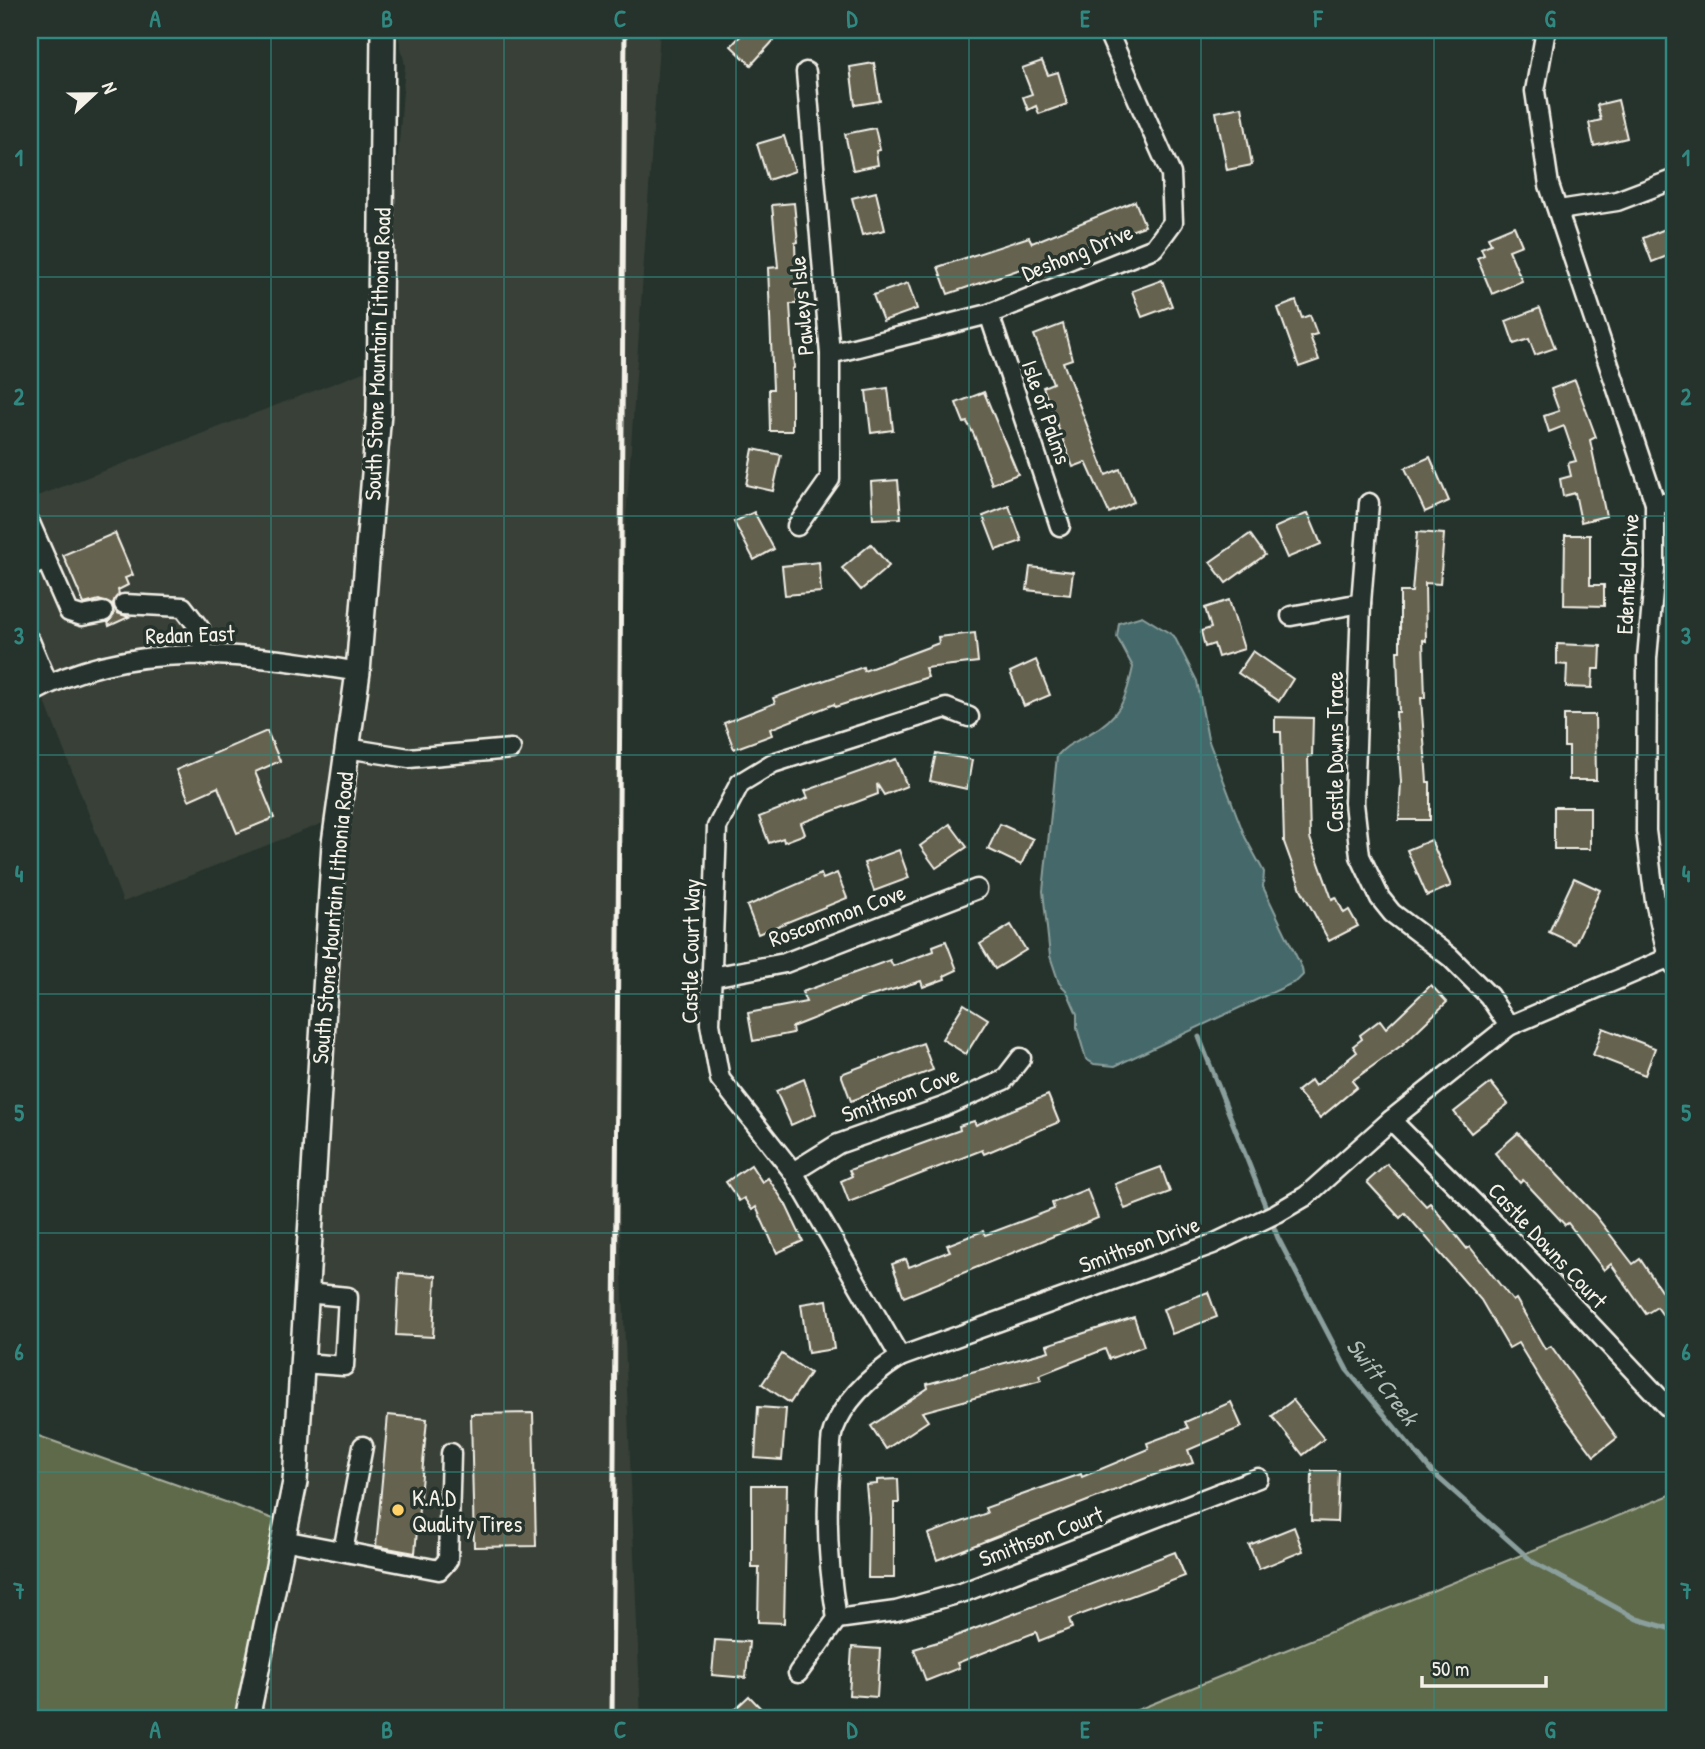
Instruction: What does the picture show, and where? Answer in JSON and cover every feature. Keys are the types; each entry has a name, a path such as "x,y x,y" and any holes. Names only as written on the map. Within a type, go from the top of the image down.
{"main road":[{"name":"South Stone Mountain Lithonia Road","path":"247,1719 295,1482 334,843 358,672 379,412 383,30"}],"street":[{"name":"Deshong Drive","path":"830,354 989,314 1154,248 1173,222 1171,174 1107,30"},
{"name":"Edenfield Drive","path":"1546,30 1535,91 1549,185 1655,503 1655,569 1647,658 1646,831 1655,901 1673,960"},
{"name":"Pawleys Isle","path":"797,526 830,479 830,354 806,72"},
{"path":"1559,210 1617,201 1675,179"},
{"name":"Isle of Palms","path":"989,314 1060,526"},
{"name":"Castle Downs Trace","path":"1369,503 1361,603 1354,803 1360,856 1380,898 1392,913 1450,957 1489,996 1509,1026"},
{"path":"1655,503 1675,503"},
{"path":"30,523 38,564 69,612 82,617 103,612"},
{"path":"1291,616 1361,603"},
{"path":"124,604 183,607 200,629 204,656"},
{"path":"30,641 48,684"},
{"name":"Redan East","path":"30,694 48,684 108,664 169,655 271,656 358,672"},
{"name":"Castle Court Way","path":"900,1357 793,1172 720,1080 710,1024 717,827 740,783 773,763 899,720 946,708 969,717"},
{"path":"347,748 409,758 512,749"},
{"name":"Roscommon Cove","path":"712,977 785,963 976,889"},
{"name":"Smithson Drive","path":"837,1619 829,1574 826,1503 832,1432 856,1393 876,1372 900,1357 1213,1244 1277,1213 1306,1196 1391,1120 1509,1026 1673,960"},
{"name":"Smithson Cove","path":"793,1172 838,1143 943,1107 1004,1080 1021,1059"},
{"name":"Castle Downs Court","path":"1391,1120 1504,1233 1667,1406"},
{"path":"302,1363 344,1366 348,1297 306,1293"},
{"path":"343,1551 363,1446"},
{"path":"283,1540 439,1570 448,1560 451,1453"},
{"name":"Smithson Court","path":"837,1619 896,1611 964,1592 1258,1478"},
{"path":"798,1673 837,1619"}],"shaded area":[{"path":"397,30 660,30 624,547 618,1049 617,1154 641,1719 245,1719 282,1522 333,819 123,902 30,663 30,499 382,365 405,65"}],"green space":[{"path":"30,1433 282,1522 245,1719 30,1719"},
{"path":"1675,1493 1675,1719 1115,1719"}],"water":[{"path":"1142,616 1174,636 1197,681 1208,739 1245,837 1264,872 1263,887 1303,975 1297,981 1115,1066 1094,1064 1086,1059 1077,1028 1077,1014 1067,991 1059,983 1050,956 1043,891 1057,756 1068,746 1100,728 1120,706 1128,689 1133,667 1117,637 1119,623"}],"building":[{"path":"746,30 767,30 776,38 751,65 731,46"},
{"path":"1042,61 1048,75 1058,72 1067,104 1039,114 1036,106 1028,110 1023,97 1032,94 1022,68"},
{"path":"874,63 880,101 855,105 850,67"},
{"path":"1618,100 1627,138 1594,146 1589,123 1601,120 1597,105"},
{"path":"1242,107 1252,165 1227,170 1216,112"},
{"path":"875,128 880,150 876,151 878,165 853,170 845,134"},
{"path":"784,136 795,171 768,180 757,144"},
{"path":"876,192 885,230 862,235 852,198"},
{"path":"1135,201 1145,226 948,294 938,267 1029,237 1032,243"},
{"path":"794,203 798,242 795,243 797,304 790,304 794,368 792,431 770,431 769,389 773,389 768,268 778,267 772,205"},
{"path":"1675,225 1675,253 1652,262 1643,238"},
{"path":"1514,226 1522,245 1509,250 1522,281 1492,294 1477,258 1484,255 1481,248 1491,244 1488,237"},
{"path":"1162,280 1172,306 1142,317 1132,291"},
{"path":"908,283 917,309 883,321 873,295"},
{"path":"1296,301 1302,318 1310,315 1317,334 1310,336 1319,360 1299,367 1278,308"},
{"path":"1540,308 1555,348 1535,355 1529,339 1514,344 1506,321"},
{"path":"1063,324 1072,359 1063,362 1106,475 1120,469 1134,502 1109,513 1086,462 1073,467 1043,387 1053,383 1034,335"},
{"path":"1575,380 1596,437 1590,440 1606,516 1581,522 1575,493 1563,496 1560,479 1571,476 1568,463 1576,461 1564,426 1549,432 1544,416 1559,411 1551,389"},
{"path":"888,388 893,430 871,433 866,391"},
{"path":"984,392 1018,474 992,484 974,435 967,422 964,423 956,403"},
{"path":"753,449 781,455 773,491 746,485"},
{"path":"1430,457 1449,501 1425,512 1405,468"},
{"path":"898,480 901,518 873,519 871,482"},
{"path":"1009,506 1022,541 996,550 983,516"},
{"path":"754,512 774,549 754,560 734,522"},
{"path":"1308,513 1321,544 1287,558 1274,528"},
{"path":"1417,532 1444,534 1440,584 1425,583 1425,698 1421,698 1427,782 1430,782 1430,820 1399,820 1401,782 1396,712 1399,712 1397,651 1400,651 1400,592 1412,592"},
{"path":"115,533 133,575 125,578 128,585 118,590 119,594 113,603 117,613 129,617 109,626 108,622 114,615 112,605 99,600 84,604 63,555"},
{"path":"1250,534 1265,555 1226,583 1210,562"},
{"path":"1565,535 1590,535 1590,585 1604,585 1604,606 1564,605"},
{"path":"871,544 889,566 861,590 842,568"},
{"path":"819,562 821,592 785,595 782,566"},
{"path":"1030,567 1073,572 1070,595 1027,590"},
{"path":"1229,600 1244,649 1218,657 1214,644 1205,647 1201,631 1211,628 1205,608"},
{"path":"975,633 978,662 925,668 928,677 835,707 834,704 770,729 772,735 734,749 724,723 775,703 773,698 863,667 864,671 939,643 938,637"},
{"path":"1557,644 1601,646 1600,669 1593,669 1592,688 1566,687 1567,665 1557,664"},
{"path":"1253,651 1293,679 1279,701 1238,673"},
{"path":"1036,660 1050,695 1024,706 1010,672"},
{"path":"1564,715 1595,715 1596,780 1569,780 1569,747 1564,747"},
{"path":"1275,717 1313,718 1312,756 1308,756 1310,838 1332,899 1336,897 1344,913 1349,910 1358,926 1329,941 1301,889 1284,842 1281,732 1275,732"},
{"path":"267,731 280,761 255,772 274,818 237,833 218,787 189,800 176,770"},
{"path":"936,753 972,760 967,789 930,781"},
{"path":"896,759 907,786 884,795 877,784 878,794 801,823 805,834 784,842 783,838 769,843 759,817 808,798 805,791"},
{"path":"1554,807 1590,807 1590,849 1554,849"},
{"path":"950,824 967,847 936,868 920,846"},
{"path":"1000,824 1033,839 1021,865 988,849"},
{"path":"1431,840 1451,886 1427,896 1407,850"},
{"path":"899,850 909,878 874,891 864,863"},
{"path":"837,873 847,898 758,934 747,906 821,874 823,879"},
{"path":"1574,878 1600,890 1575,944 1549,932"},
{"path":"1011,925 1026,950 995,969 980,944"},
{"path":"946,941 957,970 944,976 945,979 923,987 921,981 865,998 792,1027 793,1033 753,1041 748,1013 806,1002 802,992 890,960 893,966 934,951 933,946"},
{"path":"1431,985 1447,1002 1402,1045 1352,1081 1357,1087 1320,1118 1297,1091 1311,1080 1315,1086 1357,1052 1353,1046 1362,1039 1360,1035 1380,1020 1386,1028"},
{"path":"964,1004 988,1019 966,1054 942,1039"},
{"path":"1603,1028 1655,1048 1645,1075 1593,1055"},
{"path":"923,1043 933,1070 851,1101 841,1074"},
{"path":"804,1079 816,1114 791,1125 776,1091"},
{"path":"1491,1083 1508,1104 1471,1133 1454,1112"},
{"path":"1048,1095 1059,1122 984,1154 982,1150 849,1202 841,1181 852,1176 849,1170 960,1130 959,1126 974,1121 976,1125"},
{"path":"1518,1133 1595,1215 1633,1264 1640,1259 1675,1311 1675,1332 1657,1307 1646,1314 1611,1264 1604,1270 1568,1223 1565,1225 1523,1180 1520,1183 1495,1153"},
{"path":"1387,1164 1426,1206 1430,1203 1513,1301 1516,1299 1545,1349 1551,1346 1617,1438 1594,1456 1557,1407 1518,1343 1509,1348 1481,1300 1405,1213 1400,1218 1367,1182"},
{"path":"751,1165 762,1182 768,1178 786,1205 803,1241 777,1253 756,1207 752,1210 744,1198 739,1201 726,1182"},
{"path":"1161,1167 1170,1192 1125,1209 1115,1184"},
{"path":"1087,1189 1098,1218 904,1297 892,1264 906,1259 909,1267 950,1251 947,1245 983,1231 985,1235 1054,1209 1052,1203"},
{"path":"399,1273 436,1276 433,1337 396,1335"},
{"path":"1208,1292 1217,1317 1172,1334 1163,1309"},
{"path":"827,1300 834,1349 808,1353 801,1304"},
{"path":"1134,1317 1144,1346 1109,1359 1105,1349 1039,1375 1041,1380 922,1412 928,1421 886,1449 871,1426 928,1388 927,1384 1049,1351 1047,1345"},
{"path":"782,1354 810,1373 790,1403 762,1384"},
{"path":"1293,1400 1324,1439 1303,1455 1272,1416"},
{"path":"1231,1402 1242,1427 1188,1450 1193,1463 1159,1473 937,1560 928,1534 987,1513 985,1508 1081,1474 1082,1477 1149,1449 1147,1443 1188,1428 1185,1422"},
{"path":"758,1407 786,1409 782,1460 755,1458"},
{"path":"533,1413 536,1546 474,1547 471,1414"},
{"path":"388,1415 427,1419 415,1553 376,1546"},
{"path":"1312,1471 1339,1471 1337,1522 1311,1521"},
{"path":"898,1479 899,1503 894,1503 894,1578 868,1578 869,1517 866,1485 877,1484 877,1480"},
{"path":"752,1485 787,1485 784,1623 758,1622 759,1568 752,1568"},
{"path":"1294,1527 1303,1551 1259,1569 1249,1545"},
{"path":"1175,1552 1185,1576 1069,1619 1072,1628 1039,1641 1036,1632 957,1663 959,1668 926,1681 914,1649 948,1639"},
{"path":"715,1640 749,1642 746,1678 712,1675"},
{"path":"852,1647 880,1649 877,1697 849,1695"},
{"path":"749,1696 771,1719 741,1719 733,1711"}],"waterway":[{"name":"Swift Creek","path":"1199,1037 1278,1238 1347,1370 1433,1473 1533,1562 1637,1619 1675,1630"}],"railway":[{"path":"612,1719 625,30"}],"place":[{"name":"K.A.D Quality Tires","path":"398,1510"}]}
